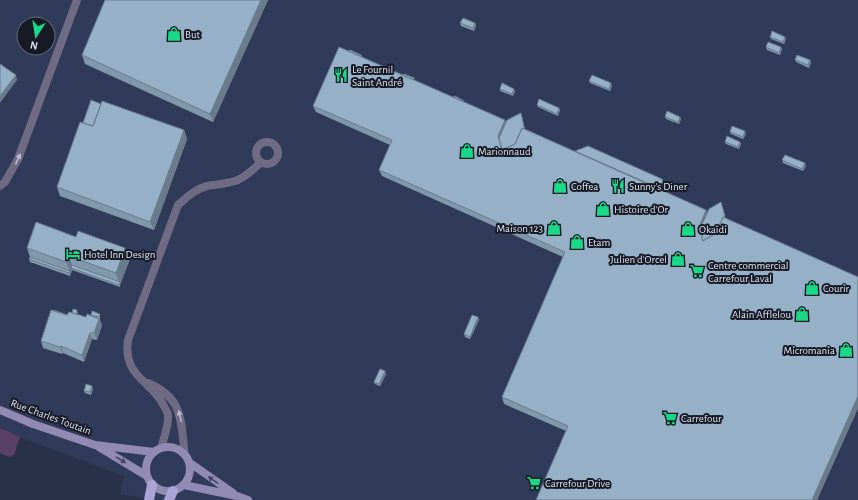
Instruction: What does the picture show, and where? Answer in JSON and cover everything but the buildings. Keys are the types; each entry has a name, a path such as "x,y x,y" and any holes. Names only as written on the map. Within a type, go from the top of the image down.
{"main road":[{"path":"149,500 150,481"}],"street":[{"path":"0,186 5,182 18,159 77,0"},
{"path":"150,481 147,463 149,457 157,450 166,426 168,414 161,402 135,374 130,362 127,348 128,340 178,205 191,194 205,187 226,184 239,180 260,163"},
{"path":"142,381 159,388 171,398 178,409 181,420 185,455 190,464 237,496"},
{"name":"Rue Charles Toutain","path":"0,410 33,424 95,444 157,450 167,447 174,448 185,455"},
{"name":"Rue Charles Toutain","path":"95,444 171,496 184,485"},
{"path":"190,464 190,475 184,485 237,496 248,500"}],"shaded area":[{"path":"0,0 858,0 858,500 157,500 120,494 124,476 0,428"},
{"path":"0,428 20,437 14,455 9,457 0,453"}],"place":[{"name":"But","path":"174,34"},
{"name":"Le Fournil Saint André","path":"341,75"},
{"name":"Marionnaud","path":"467,151"},
{"name":"Coffea","path":"560,186"},
{"name":"Sunny's Diner","path":"618,186"},
{"name":"Histoire d'Or","path":"603,209"},
{"name":"Maison 123","path":"554,228"},
{"name":"Okaïdi","path":"688,229"},
{"name":"Etam","path":"577,242"},
{"name":"Hotel Inn Design","path":"73,254"},
{"name":"Julien d'Orcel","path":"678,259"},
{"name":"Centre commercial Carrefour Laval","path":"697,271"},
{"name":"Courir","path":"812,288"},
{"name":"Alain Afflelou","path":"802,314"},
{"name":"Micromania","path":"846,350"},
{"name":"Carrefour","path":"670,418"},
{"name":"Carrefour Drive","path":"534,483"}]}
